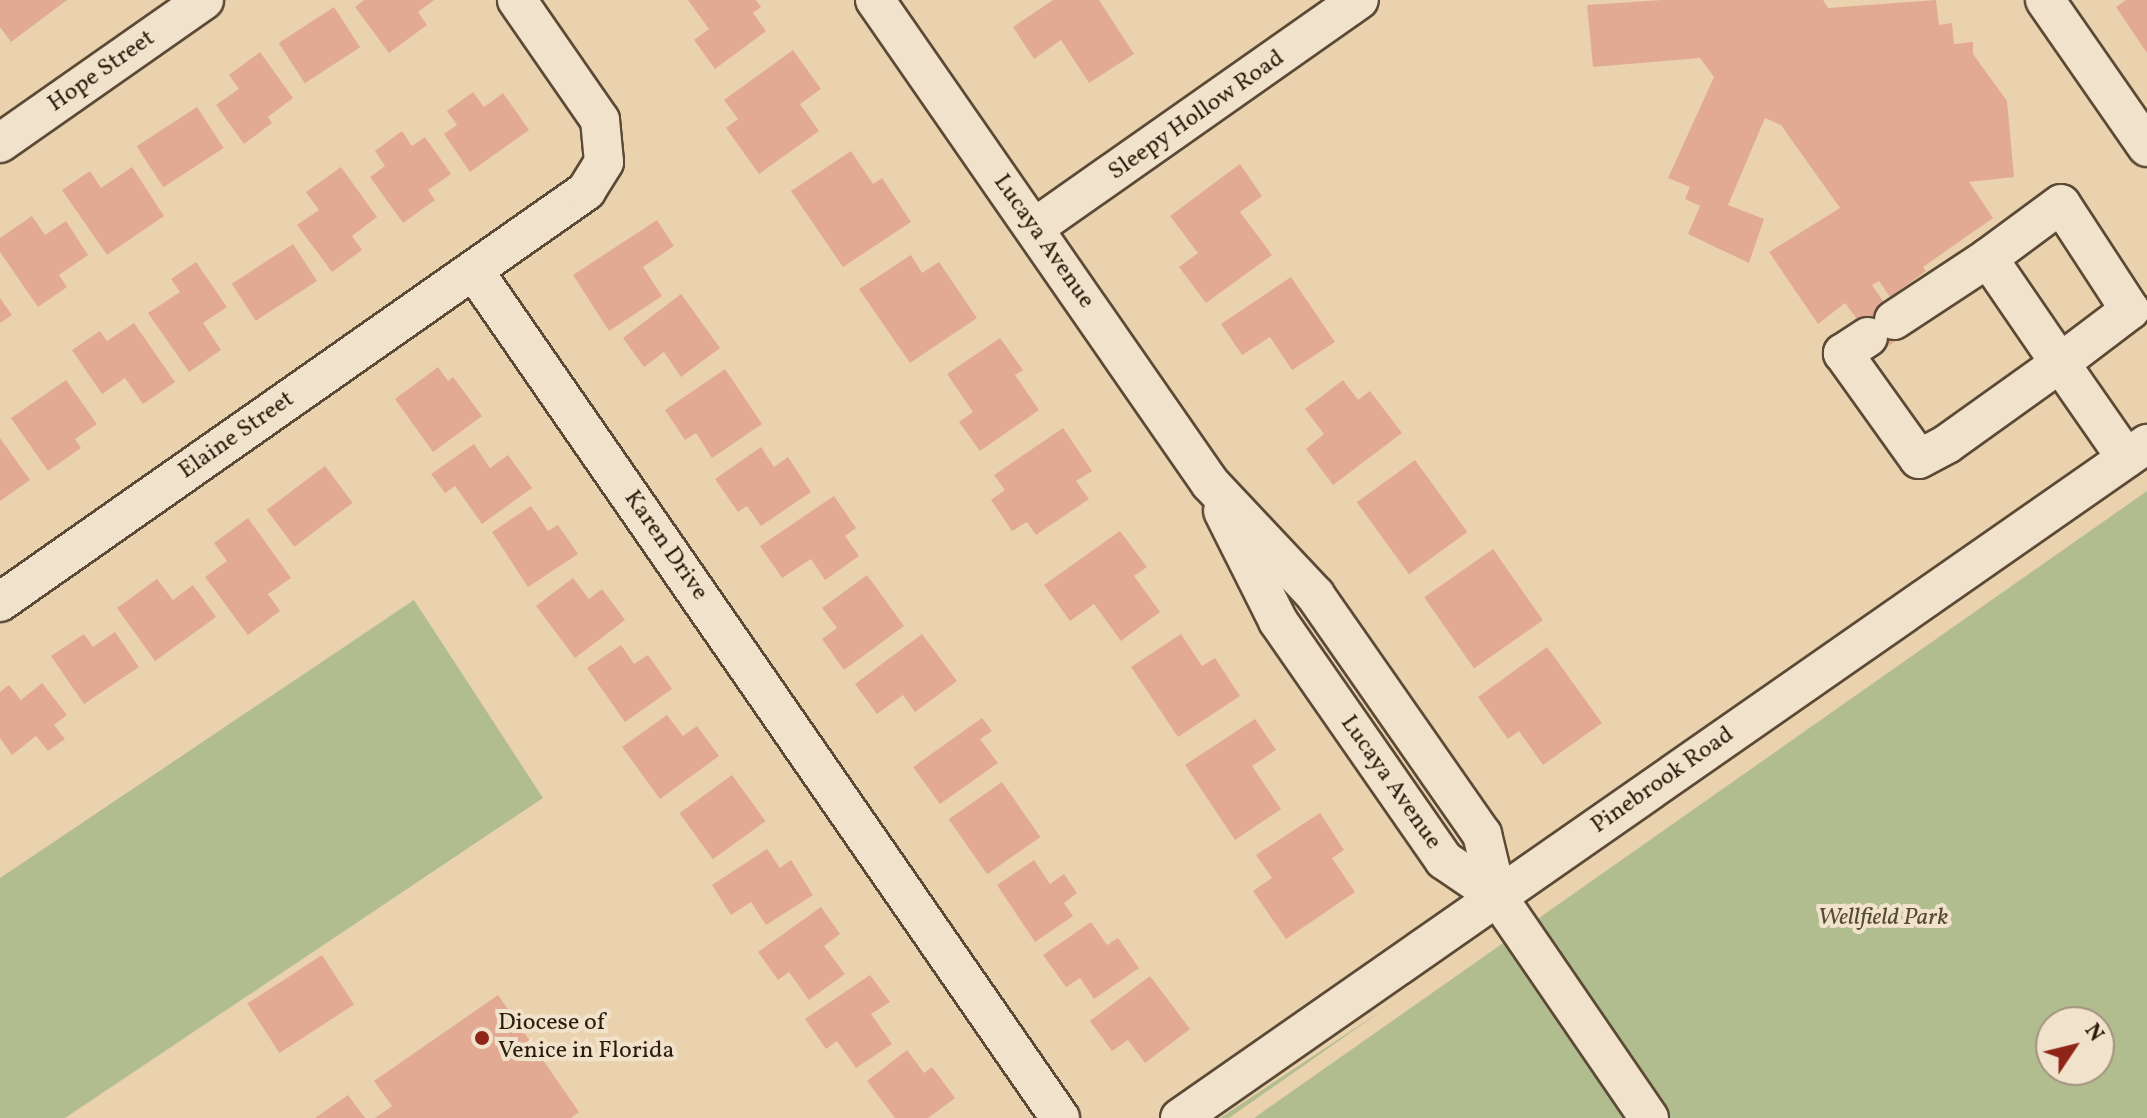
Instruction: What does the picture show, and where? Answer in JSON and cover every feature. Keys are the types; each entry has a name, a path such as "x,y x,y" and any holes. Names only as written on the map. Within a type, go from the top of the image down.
{"street":[{"name":"Hope Street","path":"0,143 204,0"},
{"path":"474,271 586,191 604,162 600,120 517,0"},
{"name":"Lucaya Avenue","path":"875,0 1210,483 1278,621 1434,847 1470,882 1497,896 1649,1118"},
{"name":"Sleepy Hollow Road","path":"1034,228 1359,0"},
{"path":"2045,0 2147,147"},
{"path":"2061,204 2130,310 2060,363 1919,459 1843,353 1988,258 2061,204"},
{"path":"1988,258 2060,363 2137,451"},
{"name":"Elaine Street","path":"0,602 474,271"},
{"name":"Karen Drive","path":"474,271 1060,1118"},
{"name":"Pinebrook Road","path":"1180,1118 2137,451"}],"green space":[{"name":"Wellfield Park","path":"2147,491 2147,1118 1254,1118"},
{"path":"414,600 543,798 65,1118 0,1118 0,878"},
{"path":"1401,997 1229,1118 1220,1118 1372,1017"}],"building":[{"path":"0,0 67,0 11,42 0,27"},
{"path":"364,0 434,0 418,12 427,25 389,53 355,7"},
{"path":"688,0 756,0 761,7 753,13 766,31 715,69 694,40 709,29"},
{"path":"1053,0 1099,0 1134,54 1089,83 1061,40 1034,59 1013,27"},
{"path":"1662,0 1823,0 1828,8 1936,0 1939,25 1952,23 1954,44 1973,42 1973,54 2007,101 2014,177 1969,182 1993,218 1923,267 1926,271 1890,297 1879,281 1872,285 1906,334 1881,351 1845,303 1818,324 1769,252 1840,208 1781,125 1765,118 1728,205 1764,219 1749,263 1688,234 1700,206 1685,199 1690,187 1668,178 1714,77 1700,58 1593,67 1587,5"},
{"path":"2126,0 2147,0 2147,53 2116,7"},
{"path":"334,7 360,47 305,83 279,43"},
{"path":"793,50 821,89 800,104 819,131 759,174 726,128 738,119 724,100"},
{"path":"260,52 293,98 268,117 272,123 244,144 216,105 239,89 229,75"},
{"path":"473,92 484,107 503,93 529,130 470,172 444,134 457,125 447,111"},
{"path":"197,107 224,148 163,187 137,146"},
{"path":"402,131 412,146 425,137 451,174 428,190 435,200 403,223 370,177 385,166 375,151"},
{"path":"851,151 873,184 882,178 911,222 843,267 791,191"},
{"path":"1240,164 1262,196 1240,212 1272,255 1206,303 1179,267 1198,253 1170,216"},
{"path":"132,167 164,216 107,255 62,190 90,171 101,188"},
{"path":"341,167 377,217 352,236 362,250 332,272 297,225 319,210 306,192"},
{"path":"32,216 45,235 66,221 88,255 59,275 67,287 38,307 0,252 0,238"},
{"path":"657,220 674,246 643,267 662,296 609,331 573,275"},
{"path":"293,244 317,281 256,321 232,284"},
{"path":"911,255 922,273 939,262 977,318 910,363 859,289"},
{"path":"196,262 227,307 203,323 221,350 189,372 148,313 180,292 171,279"},
{"path":"1291,277 1335,342 1292,370 1270,337 1242,355 1221,324"},
{"path":"681,294 720,348 681,377 664,352 644,367 623,338"},
{"path":"0,298 12,315 0,323"},
{"path":"134,323 175,382 143,404 125,378 102,394 72,350 100,331 107,341"},
{"path":"1000,338 1023,370 1015,375 1039,410 980,451 959,422 973,412 947,374"},
{"path":"438,367 448,381 453,377 482,416 433,452 395,399"},
{"path":"725,369 762,424 712,458 696,433 685,440 665,410"},
{"path":"66,380 97,424 75,439 81,448 48,471 11,418"},
{"path":"1343,380 1358,400 1370,391 1402,433 1333,485 1306,449 1324,434 1305,409"},
{"path":"1063,428 1092,471 1076,481 1089,499 1036,535 1027,522 1012,531 991,500 1005,490 994,475"},
{"path":"0,438 30,480 0,501"},
{"path":"474,444 490,468 508,455 532,488 482,524 455,486 445,493 431,474"},
{"path":"761,447 774,467 788,457 811,492 761,526 747,506 738,512 715,479"},
{"path":"1415,460 1467,532 1409,574 1357,502"},
{"path":"325,466 353,503 294,547 267,510"},
{"path":"834,496 856,528 845,536 859,556 825,580 811,559 782,578 760,546"},
{"path":"531,506 548,531 558,525 578,554 528,587 492,532"},
{"path":"248,518 291,578 268,594 280,611 248,635 205,577 227,561 214,543"},
{"path":"1120,531 1147,567 1134,576 1160,612 1121,641 1094,604 1070,621 1044,585"},
{"path":"1493,549 1543,620 1474,668 1424,597"},
{"path":"867,575 904,626 844,670 822,639 837,628 822,608"},
{"path":"573,578 589,599 602,589 625,620 575,658 536,606"},
{"path":"157,579 173,600 193,585 216,617 155,661 117,608"},
{"path":"115,632 139,667 84,704 51,656 84,634 93,647"},
{"path":"922,634 957,681 915,712 903,695 877,714 855,684"},
{"path":"1181,634 1202,666 1215,658 1240,696 1178,737 1131,667"},
{"path":"621,645 634,664 648,655 672,689 625,722 587,668"},
{"path":"1547,647 1602,723 1543,765 1519,731 1508,739 1478,697"},
{"path":"42,683 67,715 54,725 65,739 48,751 36,736 12,755 0,738 0,692 9,685 21,700"},
{"path":"667,715 683,736 697,726 719,756 660,799 622,747"},
{"path":"982,718 992,731 980,739 998,763 940,804 913,767"},
{"path":"1255,719 1276,750 1252,766 1281,809 1235,840 1185,765"},
{"path":"732,775 766,821 713,859 679,813"},
{"path":"1002,782 1040,837 987,874 949,819"},
{"path":"1320,813 1344,850 1332,858 1355,892 1286,939 1253,891 1272,878 1256,855"},
{"path":"767,849 780,868 791,860 813,895 766,925 751,902 731,915 712,885"},
{"path":"1034,860 1050,884 1064,874 1077,893 1064,903 1073,916 1035,942 997,885"},
{"path":"821,907 840,934 824,946 845,974 809,1000 789,972 778,980 758,952"},
{"path":"1091,922 1107,945 1118,938 1139,968 1094,999 1080,978 1066,987 1043,955"},
{"path":"322,955 354,1004 279,1053 247,1003"},
{"path":"870,975 890,1002 871,1014 892,1044 856,1068 837,1041 826,1049 805,1019"},
{"path":"1150,976 1190,1029 1145,1063 1128,1040 1112,1051 1090,1021"},
{"name":"Diocese of Venice in Florida","path":"498,995 579,1112 571,1118 375,1118 392,1106 374,1081"},
{"path":"907,1050 924,1073 932,1067 955,1098 928,1118 895,1118 867,1081"},
{"path":"348,1095 365,1118 315,1118"}],"place":[{"name":"Diocese of Venice in Florida","path":"482,1038"}]}
